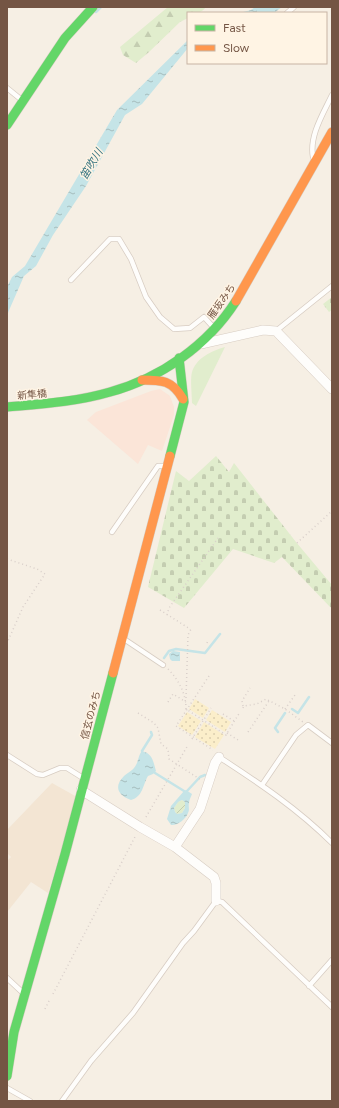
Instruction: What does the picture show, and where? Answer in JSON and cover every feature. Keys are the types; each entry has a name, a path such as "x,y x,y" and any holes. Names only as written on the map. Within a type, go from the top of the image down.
{"main road":[{"path":"7,125 65,38 93,7"},
{"name":"雁坂みち","path":"59,402 103,394 142,380 198,345 215,329 231,308 256,267 332,132"},
{"name":"信玄のみち","path":"7,1076 12,1031 65,854 184,402 179,358"},
{"path":"142,380 163,380 172,385 180,394 184,402"},
{"name":"新隼橋","path":"7,407 59,402"}],"street":[{"path":"198,345 263,330 276,331 332,389"},
{"path":"175,847 200,809 219,757"},
{"path":"81,790 175,847 214,877 216,883 216,901"}],"lane":[{"path":"7,88 23,101"},
{"path":"314,163 312,150 315,131 332,95"},
{"path":"71,280 110,239 119,239 131,259 146,297 160,317 174,329 190,328 204,317 215,329"},
{"path":"276,331 332,286"},
{"path":"112,532 158,466 166,466"},
{"path":"122,638 164,665"},
{"path":"262,785 296,735 308,726 332,743"},
{"path":"7,755 37,774 43,775 60,768 67,768 84,779"},
{"path":"219,757 262,785 316,827 332,843"},
{"path":"62,1101 91,1061 133,1013 183,943 194,931 216,901 222,902 332,1007"},
{"path":"309,986 332,960"},
{"path":"7,978 24,994"},
{"path":"7,1088 30,1101"}],"path":[{"path":"297,543 332,511"},
{"path":"167,615 168,608 218,538"},
{"path":"7,559 37,569 45,574 23,607 7,643"},
{"path":"160,610 190,630"},
{"path":"186,709 188,635 192,627"},
{"path":"164,665 172,673 186,698"},
{"path":"209,676 176,726 220,754 219,757"},
{"path":"250,688 242,701 243,707 257,704 266,699 308,726"},
{"path":"168,702 173,694 186,702"},
{"path":"285,710 295,695"},
{"path":"248,732 268,701"},
{"path":"193,738 211,708"},
{"path":"186,709 226,735 227,733 238,740"},
{"path":"227,733 240,712"},
{"path":"138,713 154,723 158,728 161,744 168,749 169,759 200,780"},
{"path":"222,714 235,722"},
{"path":"146,817 188,746"},
{"path":"53,994 140,827"},
{"path":"45,1009 50,999"}],"shaded area":[{"path":"160,389 170,396 174,407 174,415 162,451 148,445 138,464 87,420 96,412"},
{"path":"52,783 77,797 48,893 31,882 7,912 7,861 11,857 7,853 7,830"}],"green space":[{"path":"168,7 206,7 200,12 187,12 187,18 180,22 136,63 123,55 120,47"},
{"path":"332,297 332,310 329,312 323,304"},
{"path":"225,347 196,406 192,403 191,387 191,375 194,367 197,362 206,355"},
{"path":"216,456 229,472 234,463 332,585 332,609 282,557 274,563 233,549 184,608 148,587 176,471 189,481"},
{"path":"182,800 185,802 185,808 182,813 177,814 174,808 178,802"}],"sand":[{"path":"195,699 209,708 203,718 189,709"},
{"path":"212,710 231,722 225,732 206,720"},
{"path":"187,712 201,721 192,735 178,726"},
{"path":"204,722 224,735 215,749 195,737"}],"water":[{"path":"255,7 282,7 275,12 243,12 251,10"},
{"name":"笛吹川","path":"187,41 187,49 142,104 125,115 86,186 53,235 36,266 24,276 7,315 7,287 12,277 25,266 117,110"},
{"path":"173,651 180,652 180,661 172,661 170,659 169,654"},
{"path":"142,751 146,752 150,756 156,771 148,776 138,796 131,800 120,793 118,787 125,775 136,766"},
{"path":"186,790 192,794 189,802 189,812 181,822 171,825 167,819 171,806","holes":["182,800 185,802 185,808 182,813 177,814 174,808 178,802"]}],"waterway":[{"path":"96,12 101,7"},
{"path":"164,658 169,651 176,649 205,653 220,634"},
{"path":"292,709 298,713 309,697"},
{"path":"278,732 275,728 285,713"},
{"path":"142,751 152,735 151,732"},
{"path":"155,773 184,791"},
{"path":"187,791 200,777 205,775"}],"traffic: fast":[{"path":"7,125 65,38 93,7"},
{"path":"7,407 84,398 129,386 147,378 182,358 212,332 236,301"},
{"path":"170,456 184,402 179,358"},
{"path":"7,1076 14,1032 65,854 113,673"}],"traffic: slow":[{"path":"236,301 332,132"},
{"path":"142,380 166,382 175,388 183,399"},
{"path":"113,673 170,456"}]}
